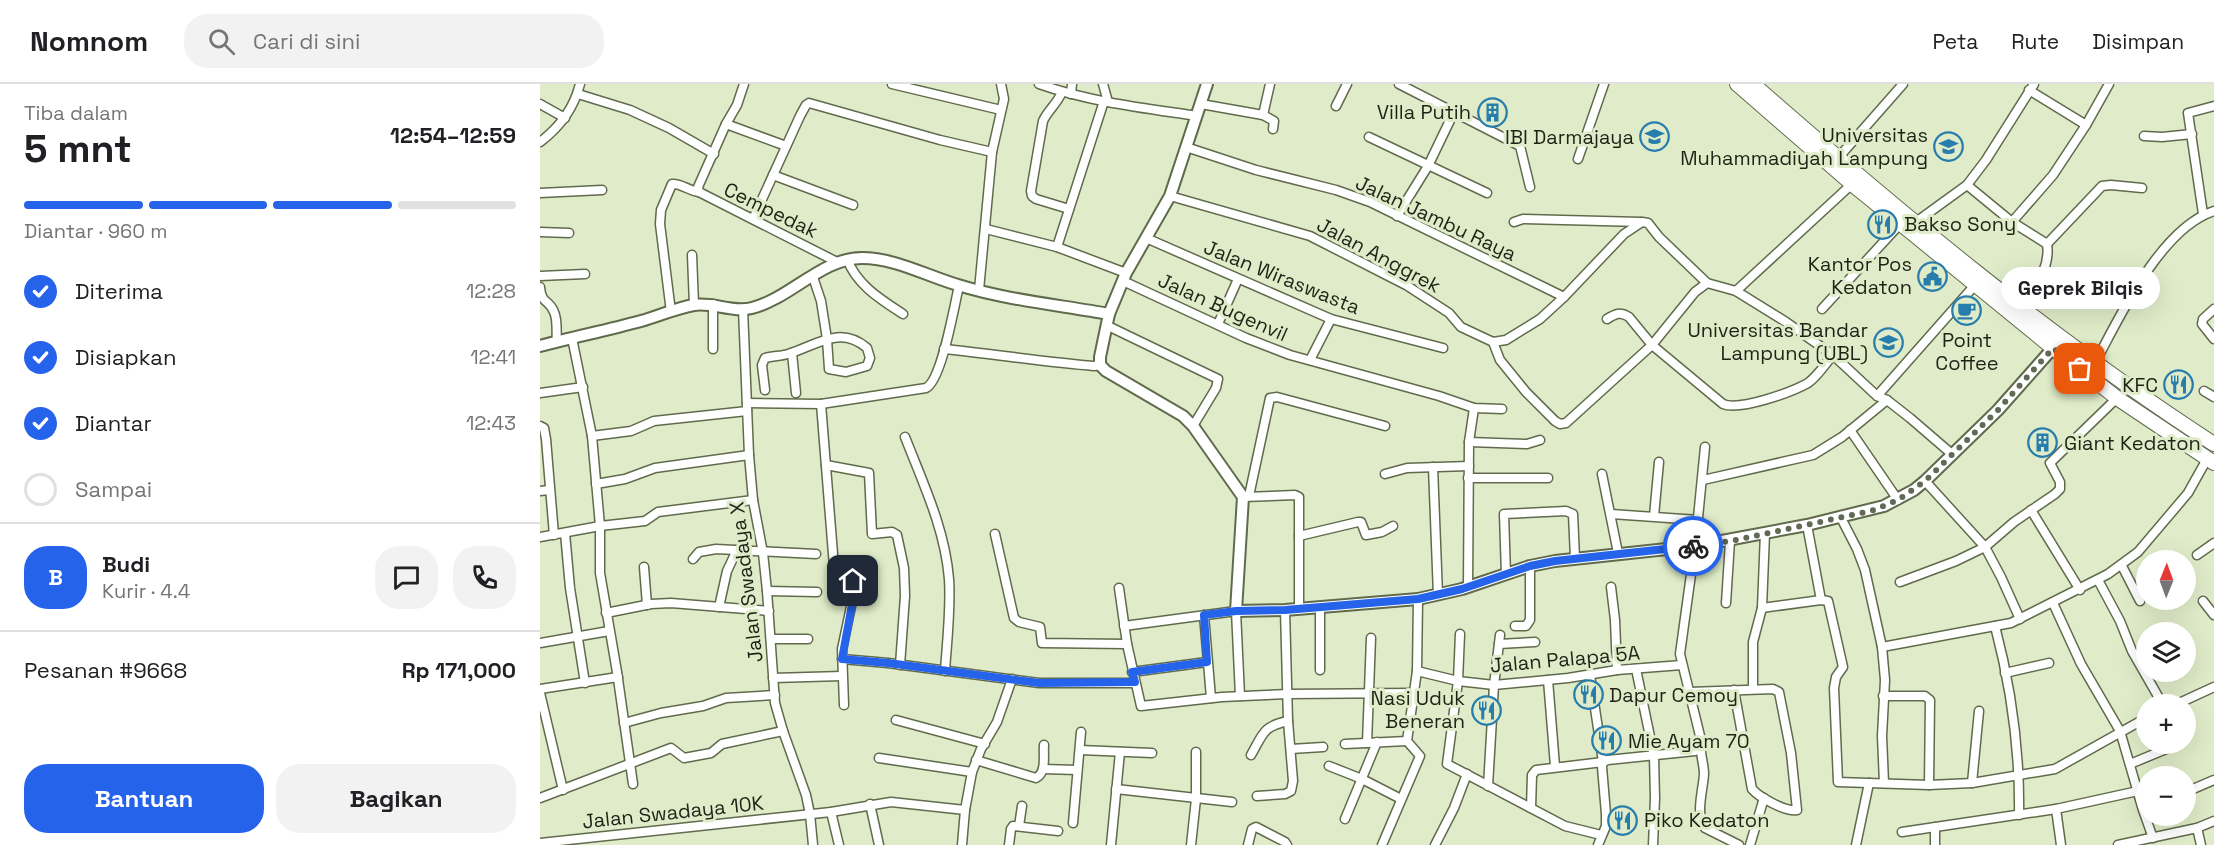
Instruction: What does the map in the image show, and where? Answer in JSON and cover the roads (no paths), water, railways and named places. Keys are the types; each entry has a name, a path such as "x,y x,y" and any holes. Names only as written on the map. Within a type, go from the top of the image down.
{"highway":[{"path":"1737,84 1761,98 1838,158 2022,308 2154,405 2214,444"},
{"path":"1753,84 1761,98 1852,184 1900,224 2116,398 2211,461"}],"street":[{"path":"540,142 565,118 578,94 580,84"},
{"name":"Cempedak","path":"744,84 737,105 698,187 699,192 842,260"},
{"path":"892,84 1001,110"},
{"path":"979,290 992,152 1004,95 1001,84"},
{"path":"1039,84 1106,102 1197,116"},
{"path":"1069,209 1036,199 1032,196 1031,190 1043,121 1072,84"},
{"path":"1057,247 1106,102 1103,84"},
{"path":"1207,84 1170,196 1125,277 1109,314 1100,365 1106,371 1177,411 1193,426 1246,496"},
{"path":"1263,115 1270,84"},
{"path":"1336,106 1347,84"},
{"path":"1399,84 1520,146 1530,187"},
{"path":"1578,159 1604,84"},
{"path":"1838,158 1903,84"},
{"path":"2012,222 2053,175 2086,125 2109,84"},
{"path":"1916,222 1967,185 1986,160 2032,87 2086,125"},
{"path":"578,94 630,110 669,128 714,154"},
{"path":"753,219 804,107 808,104 813,103 992,152"},
{"path":"540,104 565,118"},
{"path":"1201,104 1263,115 1274,121 1273,129"},
{"path":"2203,214 2188,113 2214,106"},
{"path":"1398,216 1428,166 1454,112"},
{"path":"726,124 786,146"},
{"path":"2144,136 2192,134"},
{"path":"1369,137 1487,193"},
{"name":"Jalan Jambu Raya","path":"1186,147 1256,170 1336,190 1398,216 1564,297"},
{"path":"773,175 853,205"},
{"path":"671,312 660,224 661,210 672,184 675,183 699,192"},
{"path":"1736,291 1852,184"},
{"path":"2022,308 2048,261 2047,244 2102,186 2111,184 2142,188"},
{"path":"1967,185 2012,222 2047,244"},
{"path":"540,193 602,190"},
{"name":"Jalan Anggrek","path":"1170,196 1328,243 1406,285 1449,313 1461,327 1493,342"},
{"path":"2095,363 2141,279 2181,231 2203,214 2214,211"},
{"path":"1514,222 1523,219 1642,222 1650,225 1659,237 1707,283 1736,291 1786,322 1833,355 1877,396 1887,400 1953,455"},
{"path":"1642,222 1624,234 1540,319 1506,340 1493,342 1500,360 1526,392 1560,424 1566,423 1652,345 1695,292 1707,283"},
{"path":"1822,309 1900,224"},
{"name":"Jalan Bugenvil","path":"986,229 1057,247 1270,347 1474,408 1502,409"},
{"path":"540,232 569,233"},
{"name":"Jalan Wiraswasta","path":"1146,238 1331,319 1443,348"},
{"path":"692,255 694,305"},
{"path":"540,346 694,305 713,304 743,309 754,308 778,298 842,260 872,258 959,286 1109,314"},
{"path":"842,260 870,292 903,314"},
{"path":"540,276 585,274"},
{"path":"765,390 762,365 764,360 768,357 792,353 827,339 850,337 860,342 867,348 870,355 867,366 846,372 828,369 827,339 821,301 813,277"},
{"path":"1218,324 1238,279"},
{"path":"1877,396 1975,285"},
{"path":"592,436 631,431 654,421 747,407 821,404 931,386 936,377 959,286"},
{"path":"540,287 541,298 555,313 556,342"},
{"path":"712,349 713,304"},
{"name":"Jalan Swadaya X","path":"743,309 749,455 753,500 763,553 775,695 783,731 797,765 810,814 813,845"},
{"path":"2214,309 2203,319 2202,324 2214,339"},
{"path":"1606,320 1616,313 1624,314 1636,324 1652,345 1723,404 1731,407 1774,396 1803,385 1814,378 1833,355"},
{"path":"1310,360 1331,319"},
{"path":"1108,326 1218,379 1216,388 1193,426"},
{"path":"572,338 592,436 600,526 600,573 633,784"},
{"path":"944,348 990,353 1038,362 1100,365"},
{"path":"1124,626 1236,611 1285,610 1418,599 1468,587 1530,566 1575,558 1731,541 1871,511 1898,500 1925,481 1998,410 2053,348"},
{"path":"792,353 796,393"},
{"path":"540,393 583,387"},
{"path":"2204,391 2214,397"},
{"path":"1240,696 1236,611 1246,496 1270,398 1277,397 1385,426"},
{"path":"1900,582 1956,561 1985,547 2060,489 2060,482 2050,463 2116,398"},
{"path":"1703,480 1807,457 1819,452 1887,400"},
{"path":"821,404 835,579 856,583 842,659 844,705"},
{"path":"1468,587 1469,441 1474,408"},
{"path":"540,426 544,428 545,491 554,535"},
{"path":"1850,430 1898,500"},
{"path":"905,438 940,531 946,561 949,579 945,671"},
{"path":"1469,441 1527,444 1540,440"},
{"path":"1706,447 1688,609 1680,654 1701,740 1699,748 1704,772 1700,816 1702,824 1721,841 1739,845"},
{"path":"596,483 625,479 655,468 749,455"},
{"path":"1882,647 1995,626 2020,619 2098,580 2122,566 2138,552 2187,494 2211,461"},
{"path":"1654,516 1659,462"},
{"path":"826,465 869,473 872,534 892,532 897,535 904,568 905,596 900,664"},
{"path":"1385,474 1407,468 1469,466"},
{"path":"1433,467 1438,595"},
{"path":"1602,474 1618,553"},
{"path":"1468,478 1548,478"},
{"path":"1925,481 1985,547 2020,619"},
{"path":"1246,496 1297,495 1299,499 1299,608"},
{"path":"540,537 600,526 647,521 657,512 753,500"},
{"path":"2031,510 2080,590"},
{"path":"1506,575 1504,514 1566,511 1573,514 1575,558"},
{"path":"1611,514 1698,520"},
{"path":"1840,516 1865,570 1882,647 1885,680 1883,696 1884,783"},
{"path":"1299,536 1358,522 1362,524 1366,535 1382,532 1393,526"},
{"path":"1807,525 1821,600"},
{"path":"565,533 570,588 585,683"},
{"path":"1753,689 1753,642 1762,608 1765,533"},
{"path":"995,534 1014,618 1019,622 1040,627 1042,643 1127,644"},
{"path":"1726,603 1731,541"},
{"path":"2197,555 2214,543"},
{"path":"719,607 727,571 737,550"},
{"path":"693,559 697,553 702,551 737,550 816,554"},
{"path":"1515,626 1526,626 1530,620 1530,566"},
{"path":"2122,566 2136,593"},
{"path":"644,567 647,605"},
{"path":"2098,580 2120,621 2132,651 2157,694"},
{"path":"1611,587 1617,670"},
{"path":"1119,588 1132,672 1141,706 1240,696 1413,693"},
{"path":"767,591 818,592"},
{"path":"1382,845 1420,756 1407,741 1417,671 1418,599"},
{"path":"1762,608 1821,600 1828,601 1830,605 1843,667 1836,677 1834,688 1838,782 1929,785 1972,783 2055,769 2136,723"},
{"path":"2203,601 2214,615"},
{"path":"606,613 671,603 769,611"},
{"path":"2053,603 2081,664 2120,731 2136,784"},
{"path":"1320,607 1320,670"},
{"path":"1257,796 1285,794 1291,791 1293,781 1288,721 1285,610"},
{"path":"1204,615 1211,698"},
{"path":"1995,626 2005,673 2019,774 2019,814"},
{"path":"540,643 609,631"},
{"path":"1460,634 1458,681 1447,764 1564,826 1601,835"},
{"path":"772,639 808,639"},
{"path":"1367,743 1371,639"},
{"path":"1488,786 1494,685 1500,640 1535,642"},
{"path":"842,659 900,664 1039,683 1135,682"},
{"path":"1132,672 1207,662"},
{"path":"2005,673 2049,663"},
{"name":"Jalan Palapa 5A","path":"1417,671 1458,681 1494,685 1617,670 1682,665"},
{"path":"1636,669 1654,756 1653,845"},
{"path":"1590,675 1603,762 1606,814 1606,826 1598,845"},
{"path":"773,678 842,676"},
{"path":"563,790 540,691 618,677"},
{"path":"962,845 972,772 997,722 1012,679"},
{"path":"1548,680 1555,766"},
{"path":"2196,695 2214,687"},
{"path":"1690,693 1734,690 1753,689 1773,689 1780,695 1791,753 1798,809 1792,811 1764,798 1752,789 1734,690"},
{"path":"624,723 661,713 703,706 726,698 775,695"},
{"path":"1883,696 1926,696 1930,700 1929,785"},
{"path":"1972,783 1979,711"},
{"path":"896,720 985,744"},
{"path":"1251,755 1266,729 1288,721"},
{"path":"540,798 671,748 684,758 711,753 722,744 783,731"},
{"path":"1073,823 1081,732"},
{"path":"1345,744 1407,741"},
{"path":"1345,819 1377,742"},
{"path":"976,760 1032,778 1041,775 1044,745"},
{"path":"1291,749 1323,747"},
{"path":"1531,808 1533,772 1539,768 1695,751 1699,748"},
{"path":"1080,750 1152,753"},
{"path":"1112,845 1120,752"},
{"path":"1191,845 1196,799 1196,752"},
{"path":"2130,764 2154,754"},
{"path":"879,758 972,772"},
{"path":"1329,766 1362,779 1401,799"},
{"path":"1043,769 1077,770"},
{"path":"1435,845 1454,808 1467,774"},
{"path":"2196,788 2214,780"},
{"path":"1856,845 1869,783"},
{"path":"1116,789 1232,802"},
{"path":"1902,832 2056,809 2136,791"},
{"path":"1750,845 1764,798"},
{"name":"Jalan Swadaya 10K","path":"540,843 831,812 891,802 965,810"},
{"path":"870,804 879,845"},
{"path":"1019,826 1022,806"},
{"path":"2056,809 2061,845"},
{"path":"831,812 839,845"},
{"path":"2118,845 2198,828 2214,821"},
{"path":"1008,845 1013,826 1058,831"},
{"path":"2150,826 2153,838"},
{"path":"1248,845 1252,829 1256,827 1287,845"},
{"path":"1935,827 1935,845"},
{"path":"2198,828 2201,845"},
{"path":"621,834 621,845"}],"place":[{"name":"Villa Putih","path":"1492,112"},
{"name":"IBI Darmajaya","path":"1655,137"},
{"name":"Universitas Muhammadiyah Lampung","path":"1949,146"},
{"name":"Bakso Sony","path":"1883,224"},
{"name":"Kantor Pos Kedaton","path":"1933,276"},
{"name":"Point Coffee","path":"1967,310"},
{"name":"Universitas Bandar Lampung (UBL)","path":"1889,342"},
{"name":"Geprek Bilqis","path":"2080,369"},
{"name":"KFC","path":"2179,385"},
{"name":"Giant Kedaton","path":"2043,443"},
{"name":"Dapur Cemoy","path":"1588,695"},
{"name":"Nasi Uduk Beneran","path":"1486,710"},
{"name":"Mie Ayam 70","path":"1607,741"},
{"name":"Piko Kedaton","path":"1623,820"}]}
